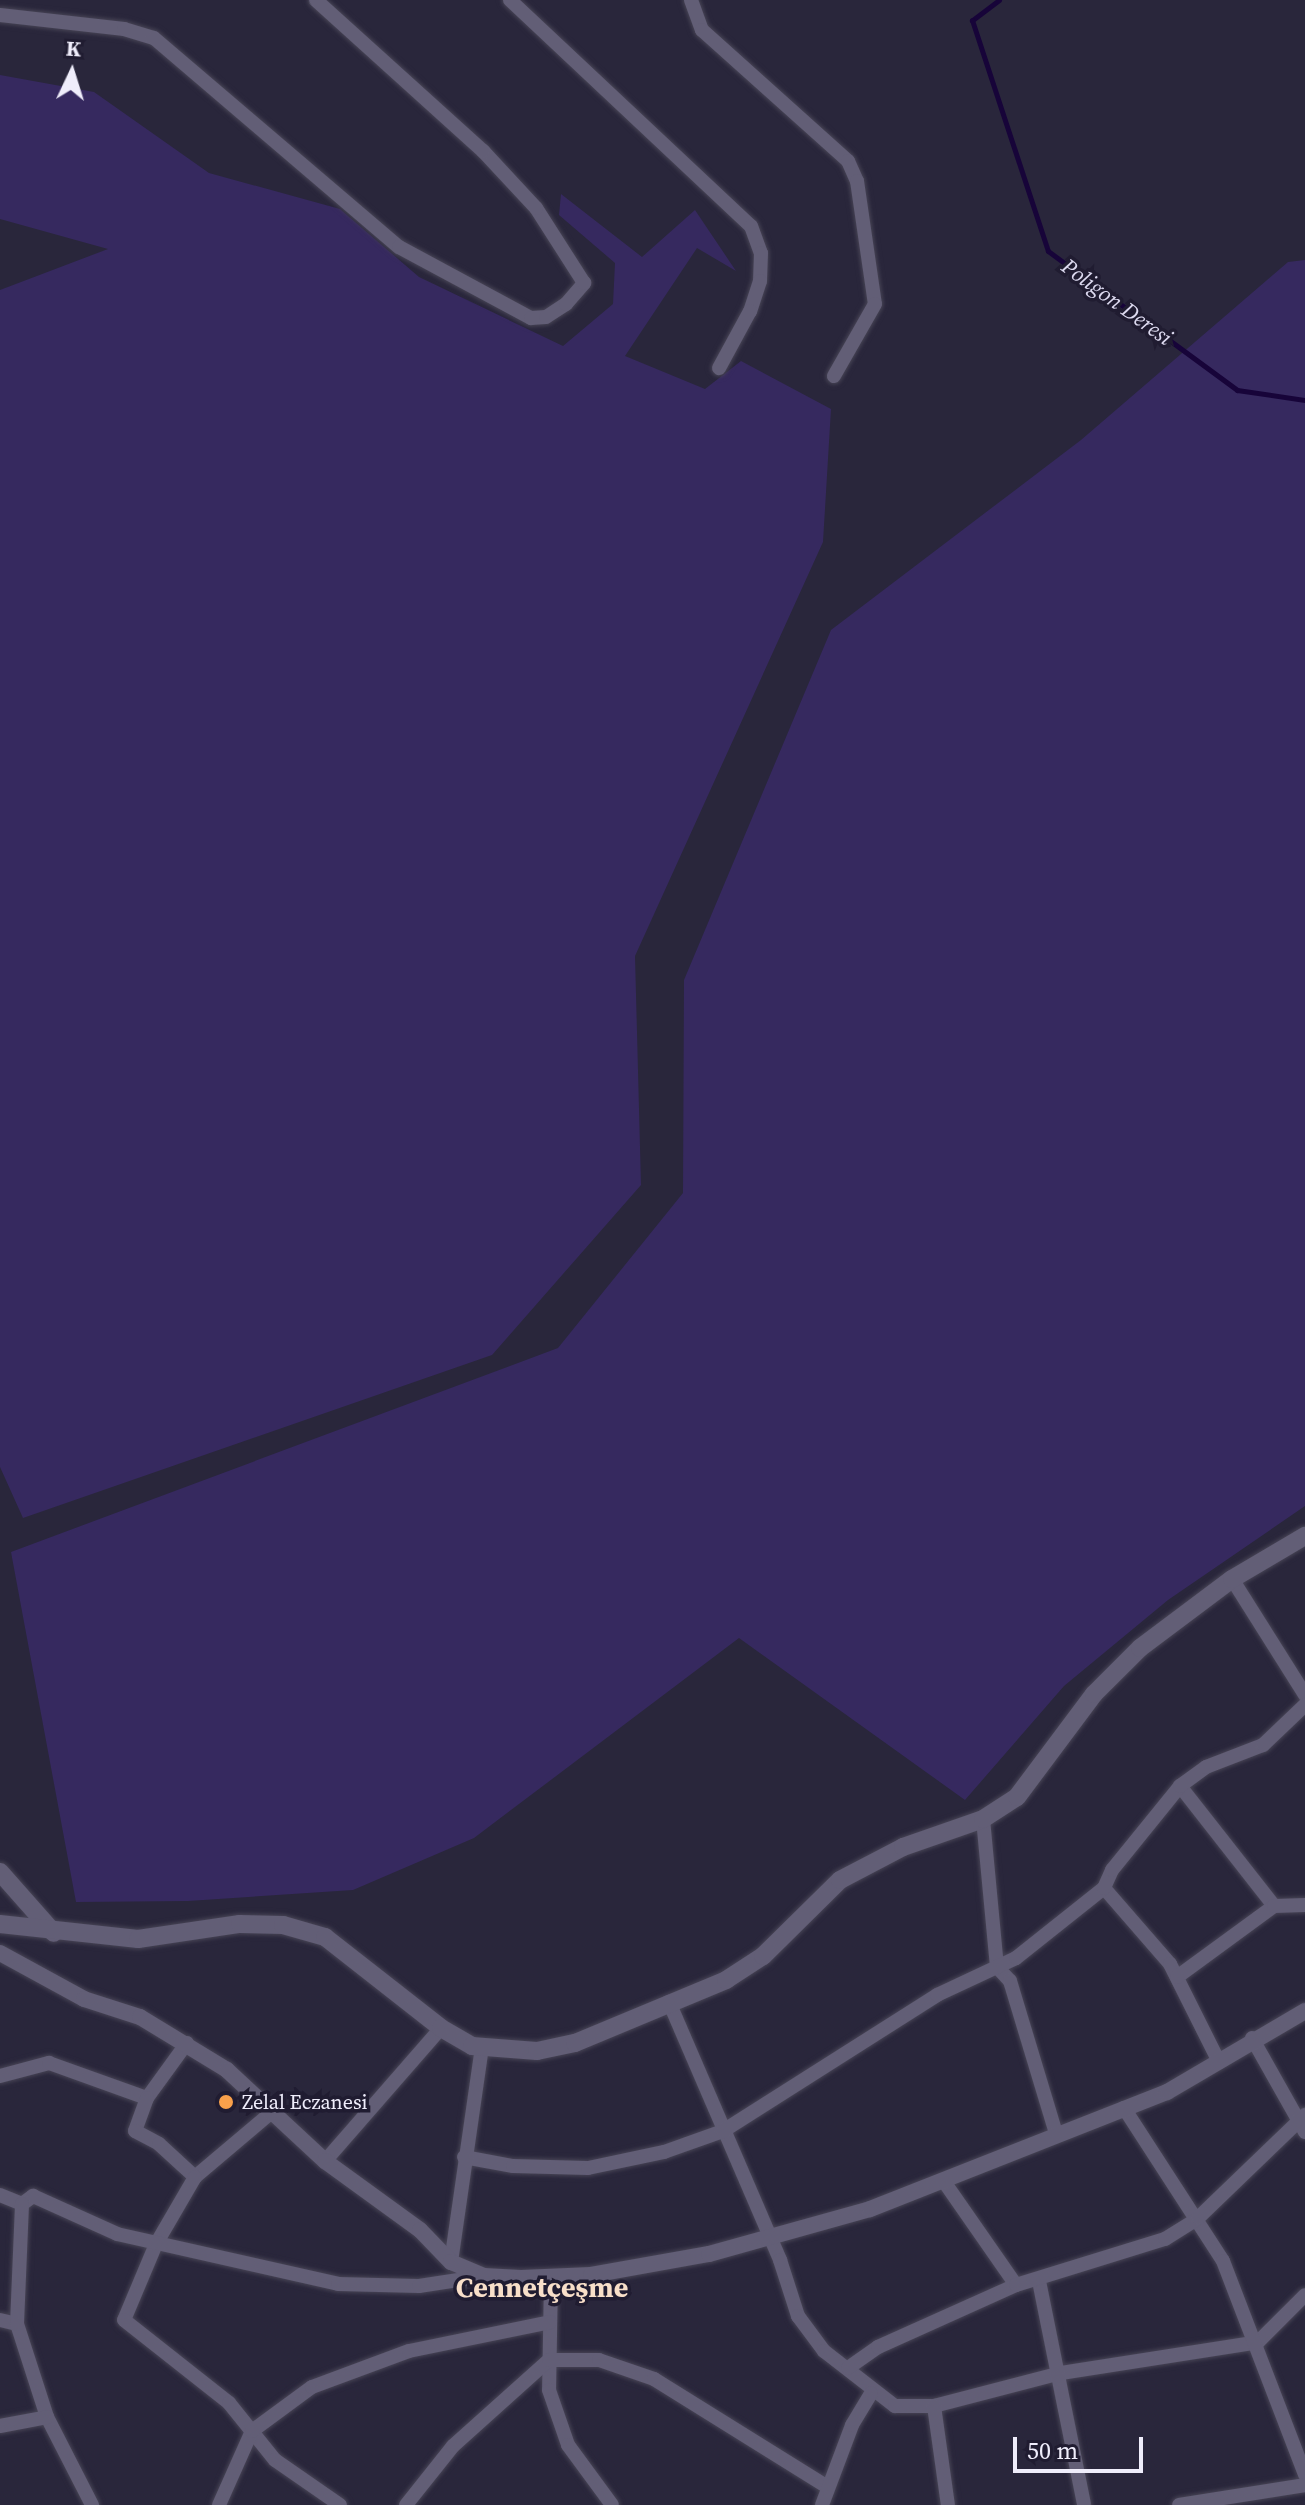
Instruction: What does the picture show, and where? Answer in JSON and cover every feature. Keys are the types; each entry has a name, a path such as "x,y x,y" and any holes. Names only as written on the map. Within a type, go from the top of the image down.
{"main road":[{"path":"0,1924 24,1930 138,1939 240,1924 283,1925 325,1937 441,2028 482,2046 537,2051 575,2043 726,1980 763,1956 840,1880 903,1847 983,1819 1017,1797 1094,1694 1140,1648 1232,1579 1305,1536"},
{"path":"0,1872 54,1933"},
{"path":"0,1936 24,1930"}],"street":[{"path":"0,15 124,29 154,38 399,247 531,318 546,317 566,304 584,283 536,208 483,151 316,0"},
{"path":"691,0 702,30 848,161 857,181 875,304 834,376"},
{"path":"517,2 751,226 761,253 760,281 750,311 719,368"},
{"path":"1232,1579 1305,1695"},
{"path":"464,2157 513,2166 588,2168 664,2152 723,2131 924,2002 1016,1958 1104,1888 1112,1870 1180,1786 1206,1767 1263,1745 1305,1705"},
{"path":"1180,1786 1274,1906"},
{"path":"983,1819 997,1967 1010,1981 1056,2133"},
{"path":"1104,1888 1177,1977 1219,2062"},
{"path":"1177,1977 1274,1906 1305,1905"},
{"path":"0,1953 31,1973 140,2017 187,2043 227,2070 325,2161 420,2230 451,2262 484,2276"},
{"path":"669,2002 770,2240 798,2316 824,2351 848,2368 871,2393 895,2406 934,2406 1061,2373 1258,2342 1305,2295"},
{"path":"22,2204 33,2196 117,2234 338,2284 419,2286 484,2276 551,2279 770,2240 945,2183 1056,2133 1167,2092 1219,2062 1252,2038 1305,2011"},
{"path":"325,2161 441,2028"},
{"path":"1252,2038 1301,2117 1305,2132"},
{"path":"187,2043 147,2098 135,2131 159,2144 195,2177"},
{"path":"451,2262 482,2046"},
{"path":"0,2076 49,2063 147,2098"},
{"path":"1124,2108 1198,2218 1258,2342 1300,2443 1305,2475"},
{"path":"273,2111 195,2177 156,2244 124,2320 229,2403 275,2460 340,2505"},
{"path":"848,2368 878,2347 1016,2285 1039,2281 1165,2239 1198,2218 1301,2117"},
{"path":"945,2183 1016,2285"},
{"path":"0,2195 22,2204"},
{"path":"22,2204 17,2324 47,2417 81,2491 92,2505"},
{"path":"551,2279 549,2390 568,2445 612,2505"},
{"path":"1039,2281 1061,2373 1084,2505"},
{"path":"0,2320 17,2324"},
{"path":"219,2505 252,2431 312,2387 409,2351 550,2322"},
{"path":"406,2505 453,2446 549,2360 599,2360 654,2379 826,2486"},
{"path":"822,2505 826,2486 871,2393"},
{"path":"934,2406 948,2505"},
{"path":"0,2426 47,2417"},
{"path":"1188,2504 1305,2485"},
{"path":"69,2505 81,2491"}],"shaded area":[{"path":"0,75 94,92 209,173 340,209 419,277 563,346 613,304 615,263 559,215 561,194 642,257 695,210 736,271 697,248 625,356 705,389 741,361 831,409 823,542 635,956 641,1185 492,1355 23,1518 0,1467 0,290 108,249 0,219"},
{"path":"1305,260 1305,1506 1168,1600 1064,1686 965,1800 739,1638 474,1838 353,1890 188,1901 76,1902 11,1552 558,1348 683,1193 684,980 831,630 1081,440 1288,262"}],"waterway":[{"name":"Poligon Deresi","path":"999,0 972,20 1048,251 1237,390 1305,400"}],"place":[{"name":"Zelal Eczanesi","path":"226,2102"}],"district":[{"name":"Cennetçeşme","path":"542,2287"}]}
